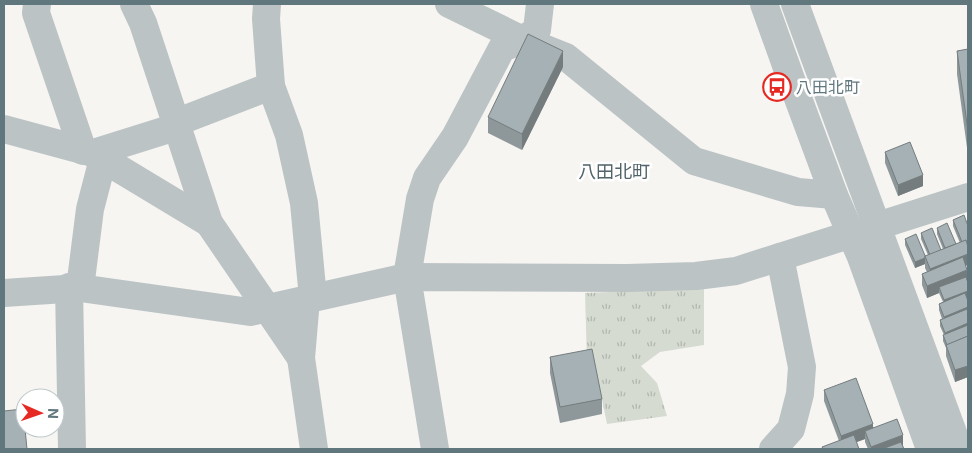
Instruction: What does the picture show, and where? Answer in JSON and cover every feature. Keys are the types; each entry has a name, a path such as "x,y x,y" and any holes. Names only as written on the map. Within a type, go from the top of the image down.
{"street":[{"path":"37,4 36,13 93,154 90,209 75,288 72,449"},
{"path":"134,4 143,22 175,125 209,223 265,308 301,358"},
{"path":"267,4 266,19 271,86 289,134 304,203 309,298 301,358 314,449"},
{"path":"449,4 523,40 566,57 694,161 798,192 834,195"},
{"path":"435,449 407,277 420,200 428,178 455,138 502,48 523,40 536,30 540,4"},
{"path":"764,4 930,449"},
{"path":"795,4 959,449"},
{"path":"93,154 175,125 271,86"},
{"path":"4,129 93,154 209,223"},
{"path":"4,293 75,288 250,312 407,277 628,278 696,276 736,271 968,197"},
{"path":"773,449 791,439 800,394 802,368 780,257"}],"green space":[{"path":"704,288 704,345 660,352 641,366 657,383 667,416 607,424 595,365 587,364 585,293"}],"building":[{"path":"528,34 563,51 522,134 488,117"},
{"path":"968,49 968,131 957,51"},
{"path":"910,142 923,175 898,185 885,152"},
{"path":"964,215 968,226 968,241 962,242 953,220"},
{"path":"947,223 956,244 945,248 937,228"},
{"path":"932,228 941,250 930,255 921,233"},
{"path":"916,234 926,258 925,256 925,258 915,262 905,239"},
{"path":"966,240 968,254 930,269 925,256"},
{"path":"963,257 967,270 927,286 922,274"},
{"path":"966,277 968,291 944,300 939,287"},
{"path":"965,293 968,307 944,317 939,304"},
{"path":"967,309 968,323 945,333 940,320"},
{"path":"968,325 968,336 947,345 943,335"},
{"path":"968,336 968,366 955,370 946,345"},
{"path":"592,349 602,399 560,407 550,357"},
{"path":"856,378 873,424 841,436 824,390"},
{"path":"15,410 15,438 26,438 27,449 4,449 4,411"},
{"path":"897,419 903,435 871,447 865,431"},
{"path":"854,435 859,449 823,449 822,447"},
{"path":"901,442 904,449 882,449"}],"place":[{"name":"八田北町","path":"777,87"}],"district":[{"name":"八田北町","path":"614,172"}]}
